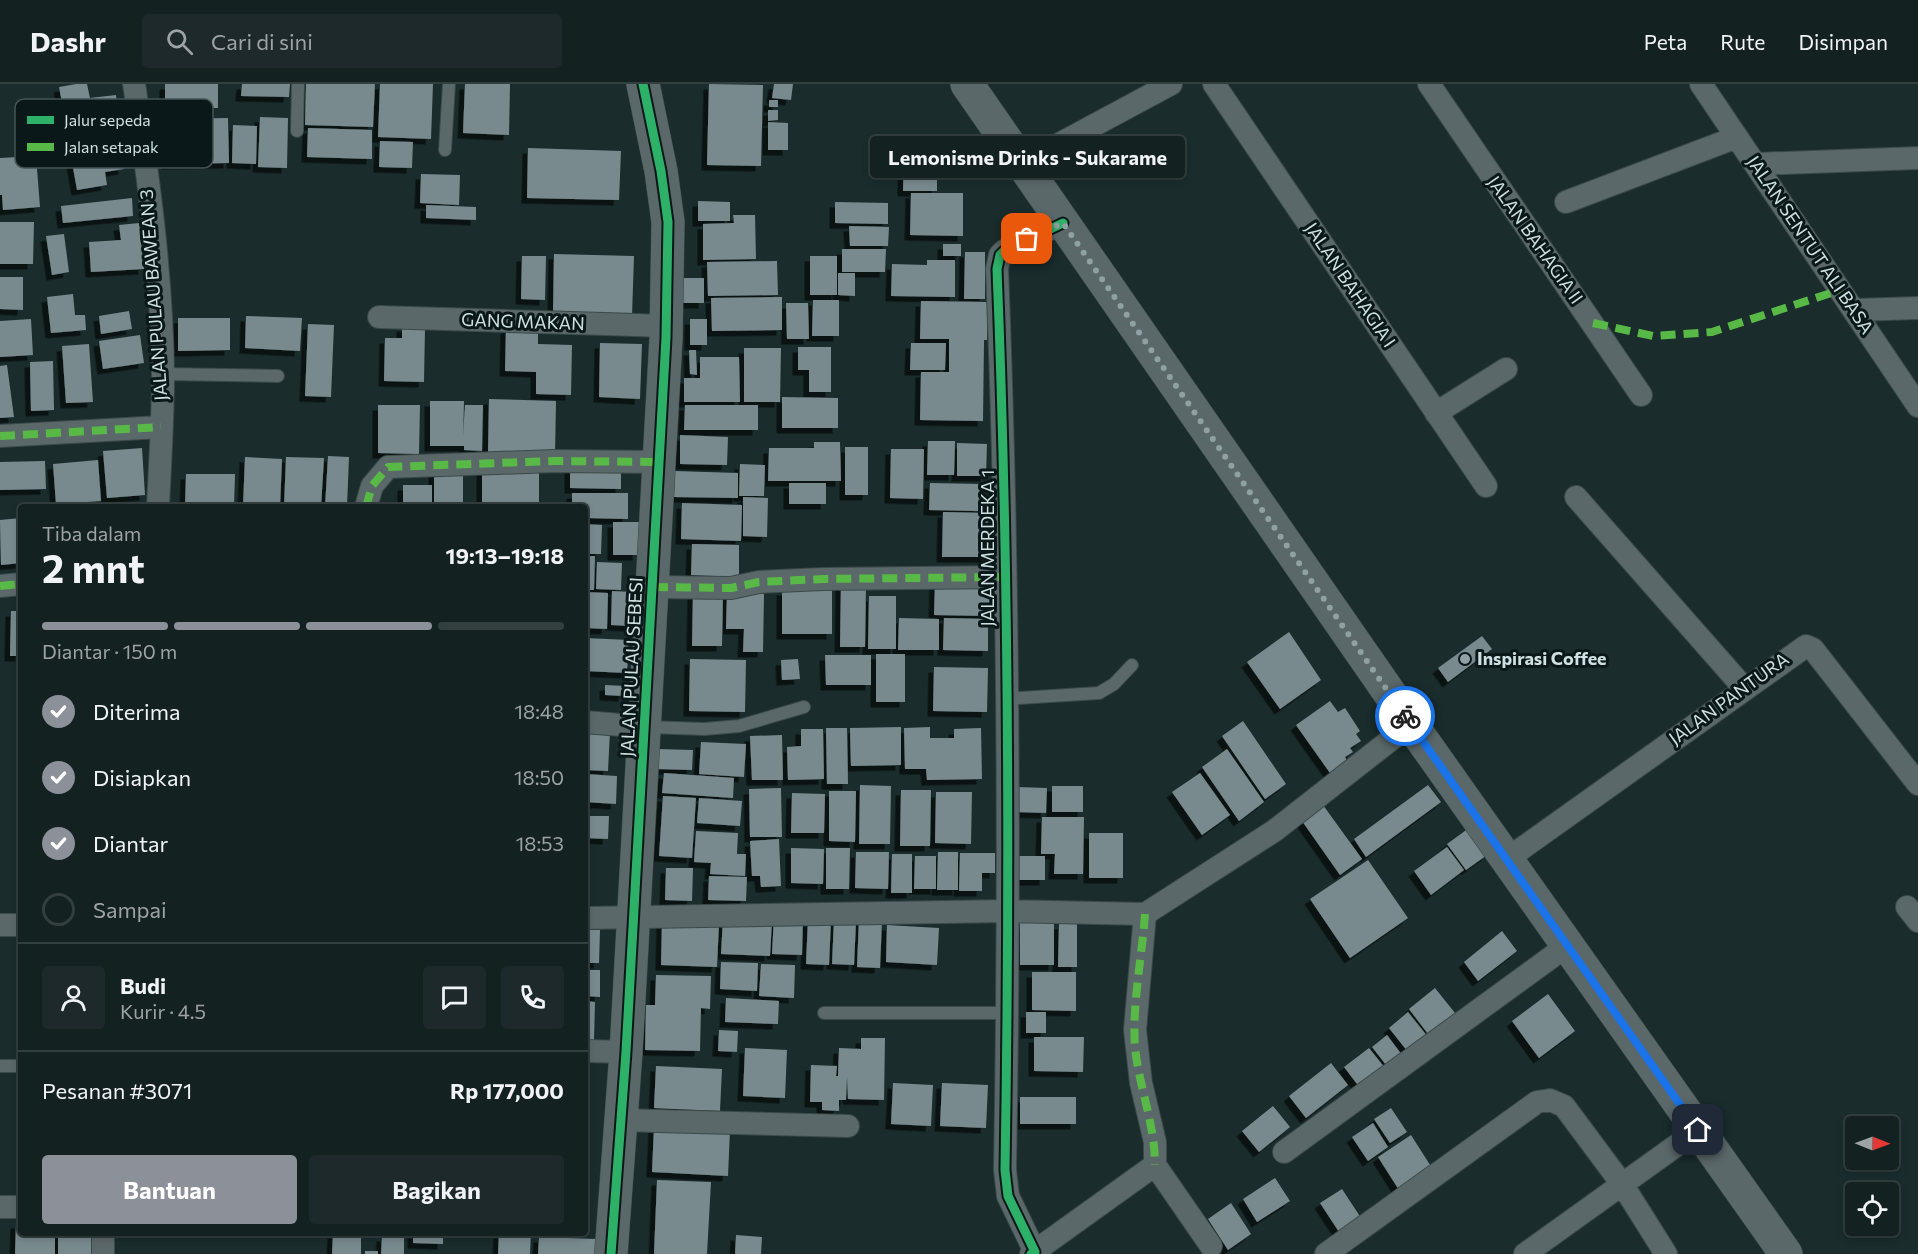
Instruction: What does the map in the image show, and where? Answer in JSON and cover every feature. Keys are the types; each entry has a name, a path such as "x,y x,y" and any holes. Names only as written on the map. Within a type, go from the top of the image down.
{"main road":[{"name":"JALAN PULAU SEBESI","path":"611,1254 619,1120 626,1052 667,326 668,222 643,84"},
{"path":"967,84 1411,724 1786,1254"}],"street":[{"name":"JALAN PULAU BAWEAN 3","path":"134,84 136,99"},
{"path":"1022,164 1172,84"},
{"name":"JALAN BAHAGIA I","path":"1214,84 1486,486"},
{"name":"JALAN BAHAGIA II","path":"1429,84 1641,395"},
{"name":"JALAN SENTUT ALI BASA","path":"1701,84 1918,406"},
{"path":"1566,202 1737,137"},
{"path":"1756,164 1918,158"},
{"name":"JALAN PULAU BAWEAN 3","path":"146,168 151,203 163,374 158,504"},
{"name":"JALAN MERDEKA 1","path":"1033,1253 1012,1206 1006,1183 1008,1013 1005,577 998,262 1000,255 1010,248 1063,223"},
{"path":"1854,310 1918,308"},
{"name":"GANG MAKAN","path":"380,317 667,326"},
{"path":"1436,413 1506,369"},
{"path":"0,436 161,427"},
{"path":"367,504 372,486 388,467 554,461 660,462"},
{"path":"1576,497 1744,688"},
{"path":"653,586 731,588 759,582 823,579 1005,577"},
{"path":"0,586 18,584"},
{"name":"JALAN PANTURA","path":"1507,859 1801,647 1810,646 1918,784"},
{"path":"588,722 645,727"},
{"path":"588,918 1007,911 1145,914 1274,831 1411,724"},
{"path":"1145,914 1134,1030 1141,1083 1155,1142 1155,1165 1211,1246"},
{"path":"0,925 18,925"},
{"path":"1284,1152 1568,945"},
{"path":"588,1051 626,1052"},
{"path":"1327,1254 1543,1100 1557,1101 1564,1106 1622,1184 1666,1254"},
{"path":"619,1120 848,1126"},
{"path":"1525,1254 1698,1130"},
{"path":"1033,1253 1155,1165"},
{"path":"0,1207 18,1207"},
{"path":"103,1236 104,1254"}],"lane":[{"path":"297,130 298,84"},
{"path":"444,150 449,84"},
{"path":"163,374 278,376"},
{"path":"1006,699 1100,693 1114,684 1132,665"},
{"path":"645,727 705,729 739,726 804,707"},
{"path":"824,1014 1008,1013"},
{"path":"0,1066 18,1066"}],"building":[{"path":"87,84 90,98 116,95 116,99 61,99 59,87"},
{"path":"165,84 218,84 218,108 213,108 213,99 165,99"},
{"path":"242,84 290,84 289,97 241,96"},
{"path":"306,84 375,84 373,127 305,125"},
{"path":"380,84 433,84 431,139 378,137"},
{"path":"465,84 510,84 509,135 463,133"},
{"path":"709,84 763,85 761,166 707,165"},
{"path":"774,84 793,84 791,100 772,98"},
{"path":"769,100 778,100 778,107 769,107"},
{"path":"768,110 778,110 778,120 768,121"},
{"path":"260,117 288,118 287,168 258,167"},
{"path":"213,118 228,118 229,163 213,163"},
{"path":"768,122 788,123 788,150 768,150"},
{"path":"233,125 257,126 256,164 232,163"},
{"path":"308,128 372,130 372,159 307,157"},
{"path":"380,141 413,142 412,168 379,167"},
{"path":"528,148 621,151 619,200 527,198"},
{"path":"904,150 937,150 937,191 903,191"},
{"path":"15,157 15,168 37,168 40,207 3,210 2,195 0,195 0,158"},
{"path":"73,168 124,168 105,172 107,185 77,190"},
{"path":"421,174 460,175 459,205 420,203"},
{"path":"911,193 963,193 963,236 910,235"},
{"path":"132,198 133,216 63,223 61,206"},
{"path":"698,201 730,202 730,221 698,221"},
{"path":"835,202 888,203 888,224 835,223"},
{"path":"426,205 476,207 476,220 426,218"},
{"path":"733,215 755,215 756,259 703,260 703,224 734,223"},
{"path":"0,222 34,222 33,264 0,264"},
{"path":"139,223 144,269 91,272 89,242 121,240 119,225"},
{"path":"849,226 889,227 888,246 850,246"},
{"path":"64,234 69,272 52,275 46,236"},
{"path":"943,244 961,244 961,256 943,256"},
{"path":"842,249 886,249 885,272 842,272"},
{"path":"965,252 985,252 985,299 964,299"},
{"path":"554,254 634,256 632,316 553,314"},
{"path":"522,256 546,256 545,300 521,299"},
{"path":"810,256 837,256 837,295 810,295"},
{"path":"927,260 955,260 955,297 891,296 892,264 927,265"},
{"path":"777,261 778,295 708,296 707,262"},
{"path":"838,273 855,273 855,296 838,295"},
{"path":"0,277 23,277 23,310 0,309"},
{"path":"681,278 704,278 704,303 681,303"},
{"path":"73,294 75,315 85,315 86,330 51,333 47,297"},
{"path":"782,297 782,330 712,331 711,298"},
{"path":"813,300 839,300 839,336 812,336"},
{"path":"921,301 988,302 987,340 984,340 983,421 920,420 921,372 949,372 949,339 920,339"},
{"path":"786,303 808,303 809,339 787,339"},
{"path":"129,311 132,329 101,334 99,316"},
{"path":"246,316 302,318 300,351 245,348"},
{"path":"178,318 230,318 230,350 178,351"},
{"path":"31,319 33,355 0,357 0,321"},
{"path":"690,319 707,319 707,345 690,345"},
{"path":"308,324 334,325 331,397 305,396"},
{"path":"402,326 425,327 424,382 384,381 385,338 402,338"},
{"path":"506,328 538,329 538,344 572,345 571,395 536,394 536,372 505,371"},
{"path":"140,335 144,363 103,369 99,341"},
{"path":"600,343 642,344 640,399 599,397"},
{"path":"911,343 946,343 945,370 910,370"},
{"path":"89,344 93,402 66,403 62,346"},
{"path":"798,347 831,347 831,392 809,392 809,370 798,370"},
{"path":"744,348 781,348 780,402 744,402"},
{"path":"689,350 696,350 697,375 690,374"},
{"path":"700,357 739,357 740,402 684,402 684,378 700,378"},
{"path":"53,361 54,410 31,411 30,362"},
{"path":"7,365 14,417 0,418 0,366"},
{"path":"782,397 838,398 838,428 782,428"},
{"path":"489,399 556,401 555,455 488,453"},
{"path":"430,401 464,401 463,436 465,405 483,405 482,451 464,450 464,446 430,446"},
{"path":"378,405 420,405 419,454 378,453"},
{"path":"685,405 758,405 758,430 684,430"},
{"path":"680,435 728,437 727,465 680,464"},
{"path":"928,441 955,441 954,475 927,475"},
{"path":"814,442 840,442 841,481 768,481 769,448 814,448"},
{"path":"957,443 987,444 986,476 957,476"},
{"path":"845,447 868,447 868,495 845,495"},
{"path":"142,448 145,495 107,498 103,451"},
{"path":"891,449 924,449 923,499 890,498"},
{"path":"328,456 349,457 347,504 325,504"},
{"path":"245,457 282,459 280,504 243,504"},
{"path":"286,457 324,458 321,504 284,504"},
{"path":"98,460 101,501 56,504 53,464"},
{"path":"45,461 46,489 0,490 0,462"},
{"path":"740,464 765,465 764,496 739,496"},
{"path":"434,468 463,469 463,504 434,504"},
{"path":"570,468 621,468 621,489 570,488"},
{"path":"482,469 539,469 539,504 482,504"},
{"path":"675,471 738,473 738,498 674,497"},
{"path":"186,474 235,474 234,504 185,504"},
{"path":"789,483 826,483 826,504 789,504"},
{"path":"930,483 980,484 979,511 929,510"},
{"path":"403,485 432,485 432,504 403,504"},
{"path":"572,493 628,493 628,519 588,518 588,504 572,504"},
{"path":"743,497 768,498 767,537 743,536"},
{"path":"682,503 742,505 741,541 681,539"},
{"path":"943,512 988,513 987,557 942,557"},
{"path":"18,518 18,563 1,565 0,520"},
{"path":"613,522 639,522 638,555 613,555"},
{"path":"588,524 602,525 601,554 588,554"},
{"path":"692,544 739,545 739,577 691,575"},
{"path":"588,556 595,556 594,590 588,590"},
{"path":"597,562 622,563 621,590 596,589"},
{"path":"841,583 866,584 865,647 840,647"},
{"path":"935,584 990,584 989,616 934,615"},
{"path":"782,590 832,590 832,634 782,634"},
{"path":"612,591 633,592 631,626 611,625"},
{"path":"588,592 608,593 607,629 588,628"},
{"path":"693,593 723,593 722,646 692,646"},
{"path":"727,594 764,594 763,652 743,652 744,629 726,629"},
{"path":"869,596 896,596 896,649 868,649"},
{"path":"11,611 18,611 18,656 10,656"},
{"path":"899,618 939,619 939,650 898,650"},
{"path":"944,618 988,619 988,651 943,650"},
{"path":"1289,632 1321,680 1280,709 1247,662"},
{"name":"Inspirasi Coffee","path":"1482,636 1492,649 1448,682 1438,668"},
{"path":"588,638 629,640 627,673 588,671"},
{"path":"876,654 905,654 905,702 876,702"},
{"path":"825,655 871,655 871,685 826,685"},
{"path":"690,659 746,660 745,712 689,711"},
{"path":"798,659 800,679 782,680 781,660"},
{"path":"934,667 988,668 987,712 933,711"},
{"path":"605,685 625,686 624,696 605,695"},
{"path":"1330,701 1338,712 1345,708 1360,731 1356,734 1361,741 1350,748 1353,752 1345,757 1347,761 1330,773 1296,725"},
{"path":"1243,721 1286,784 1265,799 1222,736"},
{"path":"901,727 901,765 851,766 850,728"},
{"path":"930,727 930,738 954,738 954,729 981,728 982,779 927,780 926,769 905,769 904,728"},
{"path":"826,728 847,728 848,784 827,784"},
{"path":"801,729 823,729 824,779 788,780 787,747 801,746"},
{"path":"588,730 610,731 608,771 588,770"},
{"path":"782,735 783,780 752,780 750,736"},
{"path":"701,742 746,744 744,777 699,774"},
{"path":"657,749 693,750 692,770 657,769"},
{"path":"1227,749 1264,802 1239,821 1202,767"},
{"path":"664,773 734,778 733,798 662,793"},
{"path":"1200,773 1230,815 1202,835 1172,792"},
{"path":"588,774 617,776 616,804 588,802"},
{"path":"860,785 891,786 890,844 859,844"},
{"path":"1428,785 1441,802 1366,857 1354,839"},
{"path":"1052,786 1083,786 1083,812 1052,812"},
{"path":"1015,787 1047,788 1046,813 1015,812"},
{"path":"781,788 782,837 750,837 749,789"},
{"path":"901,790 931,790 930,846 900,846"},
{"path":"829,791 856,791 855,842 829,841"},
{"path":"936,792 972,792 971,844 935,843"},
{"path":"792,793 825,794 824,833 791,833"},
{"path":"663,796 696,798 692,858 659,856"},
{"path":"699,798 742,801 740,826 697,823"},
{"path":"1323,805 1362,859 1340,875 1302,821"},
{"path":"588,816 609,816 608,839 588,838"},
{"path":"1042,817 1084,817 1083,874 1054,874 1055,854 1041,854"},
{"path":"1469,828 1487,855 1466,870 1447,844"},
{"path":"696,831 738,833 737,854 746,854 745,876 710,874 711,863 694,862"},
{"path":"1089,833 1123,833 1123,878 1089,878"},
{"path":"779,839 781,886 761,887 760,876 752,876 750,841"},
{"path":"1447,847 1464,870 1431,895 1414,871"},
{"path":"791,848 824,849 823,884 791,883"},
{"path":"826,848 850,848 849,889 826,889"},
{"path":"856,852 889,852 888,889 855,888"},
{"path":"938,852 958,852 958,890 937,890"},
{"path":"960,853 995,853 995,873 982,873 982,891 959,891"},
{"path":"892,854 912,854 912,893 891,893"},
{"path":"915,856 936,856 936,889 914,889"},
{"path":"1016,856 1045,856 1045,880 1016,880"},
{"path":"1368,860 1408,918 1350,958 1310,899"},
{"path":"666,868 693,868 692,901 665,900"},
{"path":"709,876 747,877 746,901 708,900"},
{"path":"774,916 803,917 802,955 772,954"},
{"path":"723,918 772,920 770,956 721,954"},
{"path":"808,919 831,919 829,965 806,964"},
{"path":"859,919 882,920 880,968 857,967"},
{"path":"834,920 856,921 854,965 832,964"},
{"path":"662,921 719,923 717,967 661,965"},
{"path":"1020,923 1054,923 1054,965 1020,965"},
{"path":"1059,924 1077,924 1077,967 1058,967"},
{"path":"887,925 939,928 937,965 886,962"},
{"path":"588,930 600,930 599,963 588,963"},
{"path":"1502,931 1517,951 1478,981 1464,962"},
{"path":"721,962 758,963 757,991 720,989"},
{"path":"761,964 795,965 794,998 759,996"},
{"path":"588,970 600,970 600,997 588,996"},
{"path":"1032,972 1076,972 1076,1011 1032,1010"},
{"path":"656,975 711,976 710,1009 701,1008 700,1051 645,1050 646,1005 655,1005"},
{"path":"1435,988 1455,1013 1428,1034 1409,1009"},
{"path":"1548,994 1575,1031 1539,1058 1512,1021"},
{"path":"726,998 779,1001 778,1024 725,1022"},
{"path":"588,1001 595,1002 594,1041 588,1041"},
{"path":"1026,1012 1046,1012 1046,1033 1026,1033"},
{"path":"1408,1012 1428,1037 1408,1052 1389,1028"},
{"path":"719,1030 738,1031 737,1052 718,1051"},
{"path":"1387,1035 1405,1059 1390,1070 1372,1047"},
{"path":"1034,1037 1084,1037 1083,1072 1034,1071"},
{"path":"861,1038 885,1038 884,1100 848,1099 847,1076 846,1100 839,1100 839,1111 822,1110 822,1102 810,1102 811,1065 837,1066 836,1076 838,1076 839,1048 861,1049"},
{"path":"745,1048 787,1050 785,1098 743,1096"},
{"path":"1369,1048 1389,1073 1364,1093 1344,1067"},
{"path":"1331,1063 1348,1085 1306,1118 1289,1096"},
{"path":"656,1066 722,1069 720,1111 654,1108"},
{"path":"893,1083 933,1085 931,1126 891,1124"},
{"path":"942,1083 988,1085 986,1128 940,1126"},
{"path":"1020,1097 1076,1097 1076,1124 1020,1124"},
{"path":"1273,1106 1290,1127 1259,1152 1242,1131"},
{"path":"1391,1108 1407,1132 1390,1143 1374,1119"},
{"path":"1373,1123 1388,1147 1368,1161 1352,1137"},
{"path":"654,1127 730,1130 728,1176 652,1172"},
{"path":"1411,1135 1432,1168 1399,1190 1378,1157"},
{"path":"1275,1178 1290,1201 1257,1222 1243,1199"},
{"path":"657,1180 711,1182 707,1254 654,1254"},
{"path":"1342,1189 1365,1224 1343,1238 1320,1203"},
{"path":"1231,1203 1251,1234 1228,1250 1208,1219"},
{"path":"16,1223 18,1223 18,1236 55,1236 55,1254 15,1254"},
{"path":"736,1235 762,1237 761,1254 735,1254"},
{"path":"58,1236 98,1236 98,1254 58,1254"},
{"path":"333,1236 361,1236 361,1254 332,1254"},
{"path":"382,1236 404,1237 404,1254 381,1254"},
{"path":"413,1236 443,1236 443,1244 413,1243"},
{"path":"499,1236 531,1236 530,1254 498,1254"},
{"path":"539,1237 596,1239 596,1254 538,1254"},
{"path":"365,1251 378,1251 378,1254 365,1254"}],"marked path":[{"path":"1593,323 1653,336 1712,332 1840,290"},
{"path":"0,436 161,427"},
{"path":"367,504 372,486 388,467 554,461 660,462"},
{"path":"653,587 731,588 759,582 823,579 1005,577"},
{"path":"0,586 18,584"},
{"path":"1145,914 1134,1031 1140,1077 1150,1120 1155,1165"}],"cycle path":[{"path":"611,1254 626,1052 666,338 668,222 661,171 643,84"},
{"path":"1031,1254 1035,1252 1008,1196 1005,1170 1008,945 1007,720 1004,494 997,269 1000,255 1004,251 1063,223"}],"way so far":[{"path":"1027,239 1063,223 1405,716"}],"place":[{"name":"Lemonisme Drinks - Sukarame","path":"1027,239"},
{"name":"Inspirasi Coffee","path":"1465,659"}],"route":[{"path":"1405,716 1698,1130"}]}
